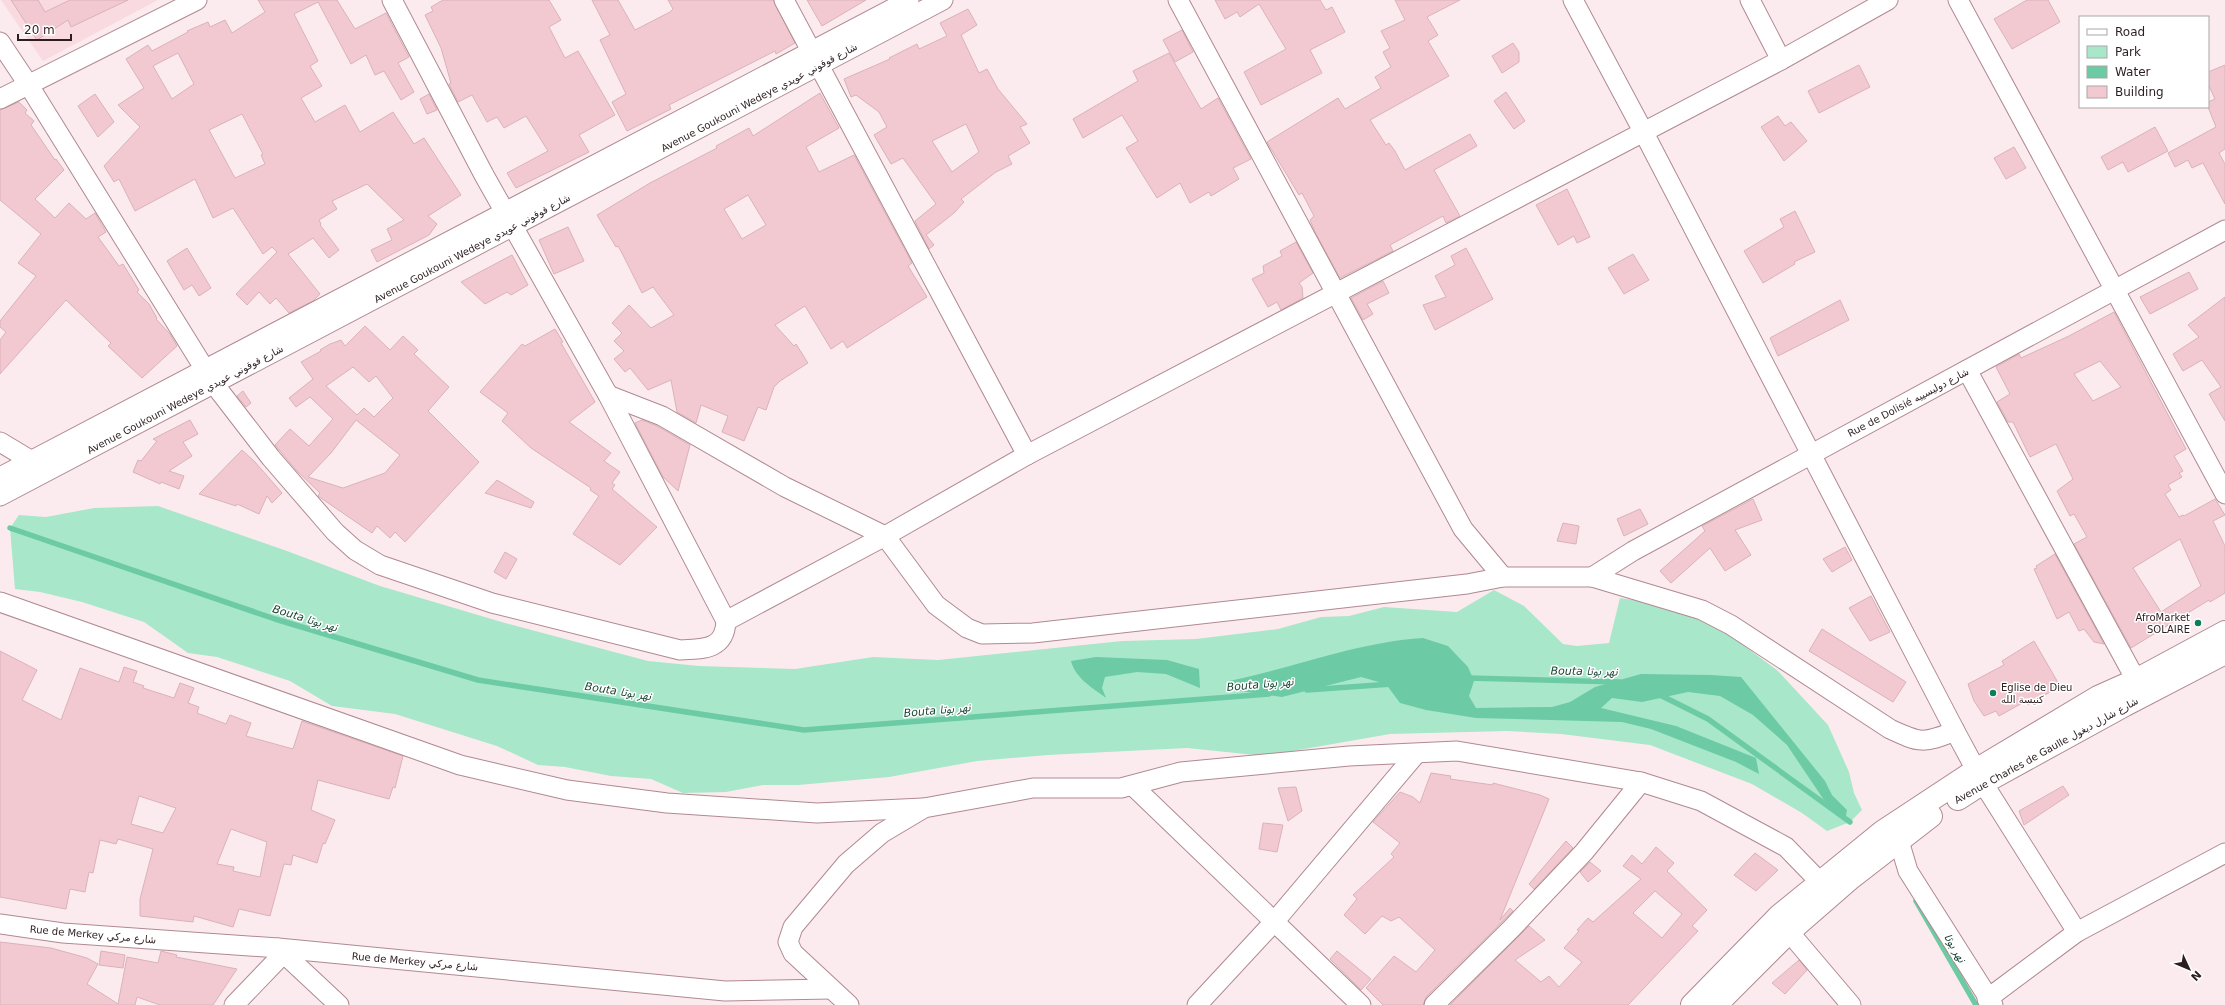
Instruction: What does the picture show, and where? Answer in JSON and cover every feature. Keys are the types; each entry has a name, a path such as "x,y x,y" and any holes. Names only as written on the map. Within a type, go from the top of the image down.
{"main road":[{"name":"Avenue Charles de Gaulle شارع شارل ديغول","path":"1692,1005 1780,916 1820,882 1846,871 1980,776 2098,697 2136,680 2225,632"},
{"name":"Avenue Charles de Gaulle شارع شارل ديغول","path":"1980,776 2225,653"},
{"name":"Avenue Charles de Gaulle شارع شارل ديغول","path":"1716,1005 1789,932 1846,871"}],"street":[{"path":"0,99 197,0"},
{"path":"0,42 28,84 210,377 271,458 336,532 355,550 380,565 492,603 680,650 710,647 720,641 726,633 726,621 608,395 509,220 392,0"},
{"path":"784,0 1027,455"},
{"name":"Avenue Goukouni Wedeye شارع قوقوني عويدي","path":"815,58 909,0"},
{"name":"Avenue Goukouni Wedeye شارع قوقوني عويدي","path":"0,496 210,377 815,58 944,0"},
{"path":"1178,0 1335,294 1463,529 1503,577"},
{"path":"1573,0 1643,131 1955,731 1980,776 2077,932"},
{"path":"1750,0 1781,60"},
{"path":"726,621 885,536 1027,455 1781,60 1888,0"},
{"path":"1958,0 2115,289 2220,473 2225,494"},
{"name":"Rue de Dolisié شارع دوليسييه","path":"1592,576 1633,551 2225,230"},
{"path":"1967,370 2136,680"},
{"name":"Avenue Goukouni Wedeye شارع قوقوني عويدي","path":"0,477 210,377"},
{"path":"608,395 662,416 785,487 885,536 936,605 967,628 982,634 1033,633 1467,584 1503,577 1592,576 1702,610 1719,619 1890,729 1913,740 1933,740 1955,731"},
{"path":"0,442 47,470"},
{"path":"0,602 460,765 567,790 667,803 817,813 924,808 1033,788 1121,788 1181,772 1349,756 1458,751 1641,782 1701,801 1786,847 1820,882"},
{"path":"1197,1005 1274,922 1416,754"},
{"path":"1434,1005 1511,929 1584,852 1641,782"},
{"path":"1133,786 1361,1005"},
{"path":"849,1005 793,953 788,942 793,927 846,864 882,833 924,808"},
{"path":"1891,840 1908,871 1990,1002 2077,932 2225,853"},
{"name":"Rue de Merkey شارع مركي","path":"0,924 63,933 725,990 831,989"},
{"path":"1789,932 1851,1005"},
{"path":"234,1005 281,951 339,1005"},
{"path":"711,1005 725,990"}],"shaded area":[{"path":"1,0 158,0 43,61"}],"green space":[{"path":"158,506 287,551 380,586 505,623 648,661 699,666 795,669 873,657 938,660 1122,641 1196,639 1278,629 1321,617 1349,616 1384,607 1457,612 1494,590 1524,606 1563,644 1577,646 1609,643 1620,598 1639,601 1721,626 1778,671 1828,725 1849,772 1854,793 1862,810 1850,822 1827,831 1802,813 1752,784 1650,745 1561,734 1507,731 1390,734 1265,756 1187,748 1048,755 977,761 889,777 798,785 763,785 726,792 683,793 651,779 611,776 565,767 538,765 497,746 395,714 332,706 290,681 217,657 188,653 144,622 82,602 40,592 15,589 10,528 19,515 46,517 94,508"}],"water":[{"path":"1423,638 1448,646 1468,667 1474,681 1469,696 1476,708 1552,707 1570,702 1595,687 1641,674 1741,677 1825,781 1832,795 1847,810 1845,821 1826,803 1787,745 1753,715 1720,696 1688,692 1642,702 1612,698 1601,708 1676,726 1756,758 1759,774 1736,762 1651,729 1622,722 1476,718 1426,710 1400,703 1386,684 1361,677 1282,697 1226,689 1229,681 1350,650 1398,640"},
{"path":"1096,657 1167,660 1199,669 1200,688 1166,674 1137,672 1105,677 1102,688 1106,698 1080,678 1071,661"}],"building":[{"path":"11,0 38,0 45,12 70,0 128,0 71,27 68,20 37,40"},
{"path":"258,0 337,0 355,29 386,13 409,57 398,63 414,92 401,100 384,71 375,75 366,55 351,64 318,2 294,14 318,61 310,66 322,86 301,98 315,122 345,105 360,132 393,112 414,144 424,138 461,195 428,216 437,224 429,235 377,262 371,250 392,240 387,229 404,220 367,184 332,201 337,209 319,220 320,225 339,250 329,258 313,238 288,254 320,294 313,301 289,313 276,298 270,304 259,292 247,305 236,294 277,252 272,247 263,254 233,208 213,218 195,179 135,211 119,179 114,182 104,166 140,127 118,105 144,88 126,59 148,45 152,51 188,32 187,31 208,22 210,27 225,20 232,33 265,12","holes":["178,53 194,84 172,99 153,66","242,114 263,154 261,155 265,164 235,178 209,130"]},
{"path":"443,0 549,0 561,20 549,27 565,58 578,51 615,115 579,135 589,152 516,188 507,173 548,151 526,116 504,128 497,117 487,122 472,95 458,102 449,84 451,83 441,48 425,15 433,11 431,7"},
{"path":"592,0 618,0 635,30 670,12 673,9 668,0 773,0 795,43 776,54 775,51 669,105 671,109 627,131 612,102 626,94 600,40 610,35"},
{"path":"807,0 866,0 822,26"},
{"path":"1215,0 1320,0 1326,10 1332,7 1345,32 1310,50 1322,73 1261,105 1244,72 1286,49 1259,4 1240,17 1237,12 1225,19"},
{"path":"1395,0 1460,0 1427,17 1438,35 1428,41 1449,76 1370,120 1386,145 1389,143 1395,151 1405,170 1470,134 1477,146 1434,170 1460,216 1446,223 1443,216 1390,245 1393,251 1340,278 1315,232 1310,220 1314,216 1302,193 1299,195 1267,142 1338,98 1345,109 1381,88 1375,77 1391,67 1383,52 1390,48 1381,31 1405,20"},
{"path":"2027,0 2048,0 2060,22 2012,49 1994,19"},
{"path":"968,9 977,25 961,35 979,73 987,69 998,89 1027,124 1020,127 1030,143 1008,156 1012,164 996,172 961,199 964,202 954,213 926,235 934,245 929,249 915,221 936,204 903,158 891,164 874,135 887,127 879,112 856,95 851,97 844,79 890,59 889,58 917,44 919,49 947,36 940,23","holes":["966,124 979,152 952,172 932,141"]},
{"path":"1182,30 1193,52 1175,62 1163,40"},
{"path":"1513,43 1519,52 1519,62 1502,73 1492,56"},
{"path":"1169,53 1201,109 1218,98 1251,159 1233,168 1239,179 1211,196 1209,192 1190,203 1180,183 1157,198 1126,148 1138,141 1122,115 1083,138 1073,119 1138,81 1133,71"},
{"path":"1859,65 1870,87 1819,113 1808,91"},
{"path":"2225,65 2225,149 2219,153 2225,164 2225,204 2203,163 2192,168 2188,160 2175,167 2168,153 2216,127 2208,108 2209,102 2215,99 2209,86 2209,72"},
{"path":"1506,92 1525,121 1514,129 1494,101"},
{"path":"820,93 839,128 806,147 819,172 854,155 912,263 908,266 927,297 847,348 843,341 831,349 805,306 775,325 794,346 796,344 808,363 780,381 774,387 766,410 758,407 744,441 722,432 728,416 701,405 696,423 677,412 671,380 648,390 630,368 625,372 614,359 624,351 614,341 622,333 612,323 629,305 651,328 674,315 653,287 642,293 618,246 616,247 597,215 650,183 717,148 716,146 749,128 753,136","holes":["748,195 766,225 742,239 724,209"]},
{"path":"95,94 114,122 98,137 78,106"},
{"path":"429,94 437,110 427,114 420,99"},
{"path":"19,102 27,110 25,113 34,121 31,125 55,160 56,159 64,170 35,199 55,218 69,203 86,219 95,213 106,232 98,237 119,266 123,264 139,290 137,292 149,304 157,318 156,319 170,334 177,346 142,378 108,346 111,343 66,300 0,374 0,340 6,332 0,327 0,321 36,276 18,263 41,234 0,200 0,110"},
{"path":"1778,116 1785,126 1791,122 1807,141 1784,161 1761,127"},
{"path":"2155,127 2168,151 2128,172 2123,162 2108,170 2101,157"},
{"path":"2014,147 2026,168 2006,179 1994,158"},
{"path":"1567,189 1590,237 1577,243 1574,236 1558,245 1536,205"},
{"path":"1795,211 1815,252 1794,262 1795,264 1763,283 1744,251 1784,227 1780,219"},
{"path":"568,227 584,261 554,274 539,240"},
{"path":"1296,242 1313,273 1299,283 1302,287 1303,298 1281,310 1277,302 1268,307 1252,279 1264,273 1263,266 1282,256 1280,251"},
{"path":"187,248 211,288 199,296 192,285 184,290 167,261"},
{"path":"1466,248 1493,299 1435,330 1423,305 1446,297 1435,276 1455,265 1451,256"},
{"path":"1633,254 1649,280 1624,294 1608,268"},
{"path":"512,255 528,285 511,295 507,292 485,304 461,282"},
{"path":"2189,272 2198,289 2150,314 2140,297"},
{"path":"1383,281 1389,293 1367,304 1373,314 1363,320 1351,298"},
{"path":"2225,297 2225,421 2209,394 2221,387 2202,360 2183,371 2173,354 2199,337 2188,325"},
{"path":"1840,300 1849,320 1778,356 1770,338"},
{"path":"2114,312 2186,449 2174,456 2183,471 2179,473 2182,477 2168,485 2171,490 2165,494 2179,517 2184,516 2215,499 2225,515 2213,521 2225,546 2225,593 2210,602 2209,600 2131,648 2074,544 2087,537 2074,514 2070,516 2057,491 2073,479 2056,444 2030,457 2013,422 2008,422 1997,402 2010,394 1996,367 2019,354 2021,358 2069,336","holes":["2100,361 2121,387 2093,401 2074,374","2180,539 2201,586 2161,612 2133,568"]},
{"path":"365,326 390,350 403,336 418,350 414,354 449,387 428,411 479,462 405,542 395,532 390,538 377,526 372,533 318,496 320,493 297,471 275,445 290,429 309,446 333,419 310,397 296,407 289,398 313,379 301,362 321,351 320,350 330,344 341,340 345,346","holes":["353,367 369,382 376,376 393,398 374,417 364,408 357,415 326,386","356,420 400,455 385,473 343,488 308,477 331,453"]},
{"path":"555,329 563,342 561,343 595,402 569,422 611,453 604,461 620,472 612,483 615,485 612,489 657,527 620,565 573,534 599,496 590,490 591,488 531,448 502,421 508,413 480,392 522,344 525,346"},
{"path":"243,391 251,403 246,407 237,396"},
{"path":"190,420 198,434 183,442 192,456 169,471 184,476 179,489 161,482 160,484 133,472 138,460 141,461 157,441 153,439"},
{"path":"642,420 657,426 690,445 678,491 663,477 635,423"},
{"path":"242,450 255,462 282,493 272,503 267,496 259,514 237,504 236,506 199,494"},
{"path":"497,480 534,502 531,508 485,493"},
{"path":"1753,499 1762,520 1735,530 1751,555 1725,571 1710,548 1671,583 1660,571 1705,531 1702,526"},
{"path":"1640,509 1648,524 1624,536 1617,519"},
{"path":"1563,523 1579,526 1576,544 1557,541"},
{"path":"1845,547 1852,560 1832,572 1823,559"},
{"path":"505,552 517,559 506,579 494,572"},
{"path":"2055,554 2104,644 2094,642 2084,629 2079,631 2069,612 2057,619 2034,569 2037,568 2036,566"},
{"path":"1871,596 1890,632 1870,641 1849,608"},
{"path":"1822,629 1906,682 1893,702 1809,651"},
{"path":"2034,641 2060,686 2028,705 2026,701 1999,716 1996,711 1984,716 1974,701 1968,684 2004,665 2002,661"},
{"path":"0,651 37,670 22,700 61,720 80,668 119,682 124,667 137,671 133,682 144,686 143,688 174,698 180,683 194,688 188,703 199,707 197,713 226,724 230,715 251,723 246,736 293,749 302,721 403,756 395,788 393,787 389,799 318,780 311,810 335,820 325,844 323,843 317,863 293,855 291,865 284,864 270,916 239,909 233,927 194,916 193,922 140,916 140,899 153,849 118,839 116,844 100,840 93,873 89,872 85,892 70,889 66,909 0,897","holes":["139,796 176,808 163,833 131,824","231,829 267,842 260,877 233,871 234,867 217,864"]},
{"path":"1431,773 1451,776 1450,779 1493,785 1493,783 1540,795 1549,799 1500,920 1510,908 1513,911 1426,997 1423,1005 1383,1005 1366,988 1394,956 1416,972 1435,950 1399,917 1391,921 1382,916 1365,934 1344,915 1357,899 1353,895 1394,857 1391,854 1400,843 1373,822 1400,792 1413,797 1420,803"},
{"path":"2063,786 2069,795 2024,825 2019,811"},
{"path":"1296,787 1302,811 1288,821 1278,788"},
{"path":"1263,823 1283,825 1277,852 1259,849"},
{"path":"1566,841 1573,848 1534,889 1529,884"},
{"path":"1656,847 1674,863 1667,871 1707,910 1692,926 1698,931 1628,1005 1450,1005 1529,926 1545,940 1515,960 1541,982 1549,976 1559,987 1582,962 1564,948 1588,918 1593,922 1641,879 1623,866 1632,855 1642,864","holes":["1655,891 1682,914 1662,938 1633,913"]},
{"path":"1755,853 1778,870 1756,891 1734,875"},
{"path":"1590,862 1601,871 1588,882 1580,872"},
{"path":"0,942 51,948 87,958 98,964 87,984 118,1004 127,957 158,963 161,951 177,955 176,957 237,969 213,1005 160,1005 137,997 135,1005 0,1005"},
{"path":"101,951 125,955 123,968 99,965"},
{"path":"1337,951 1371,979 1361,990 1330,959"},
{"path":"1799,960 1807,970 1785,994 1772,983"}],"waterway":[{"name":"Bouta نهر بوتا","path":"10,528 275,619 478,680 804,730 1269,694"},
{"name":"Bouta نهر بوتا","path":"1467,678 1620,682"},
{"name":"Bouta نهر بوتا","path":"1307,690 1392,684"},
{"name":"Bouta نهر بوتا","path":"1658,694 1708,719 1850,822"},
{"name":"نهر بوتا","path":"1916,901 1976,1005"}],"place":[{"name":"AfroMarket SOLAIRE","path":"2198,623"},
{"name":"Eglise de Dieu كنيسة الله","path":"1993,693"}]}
